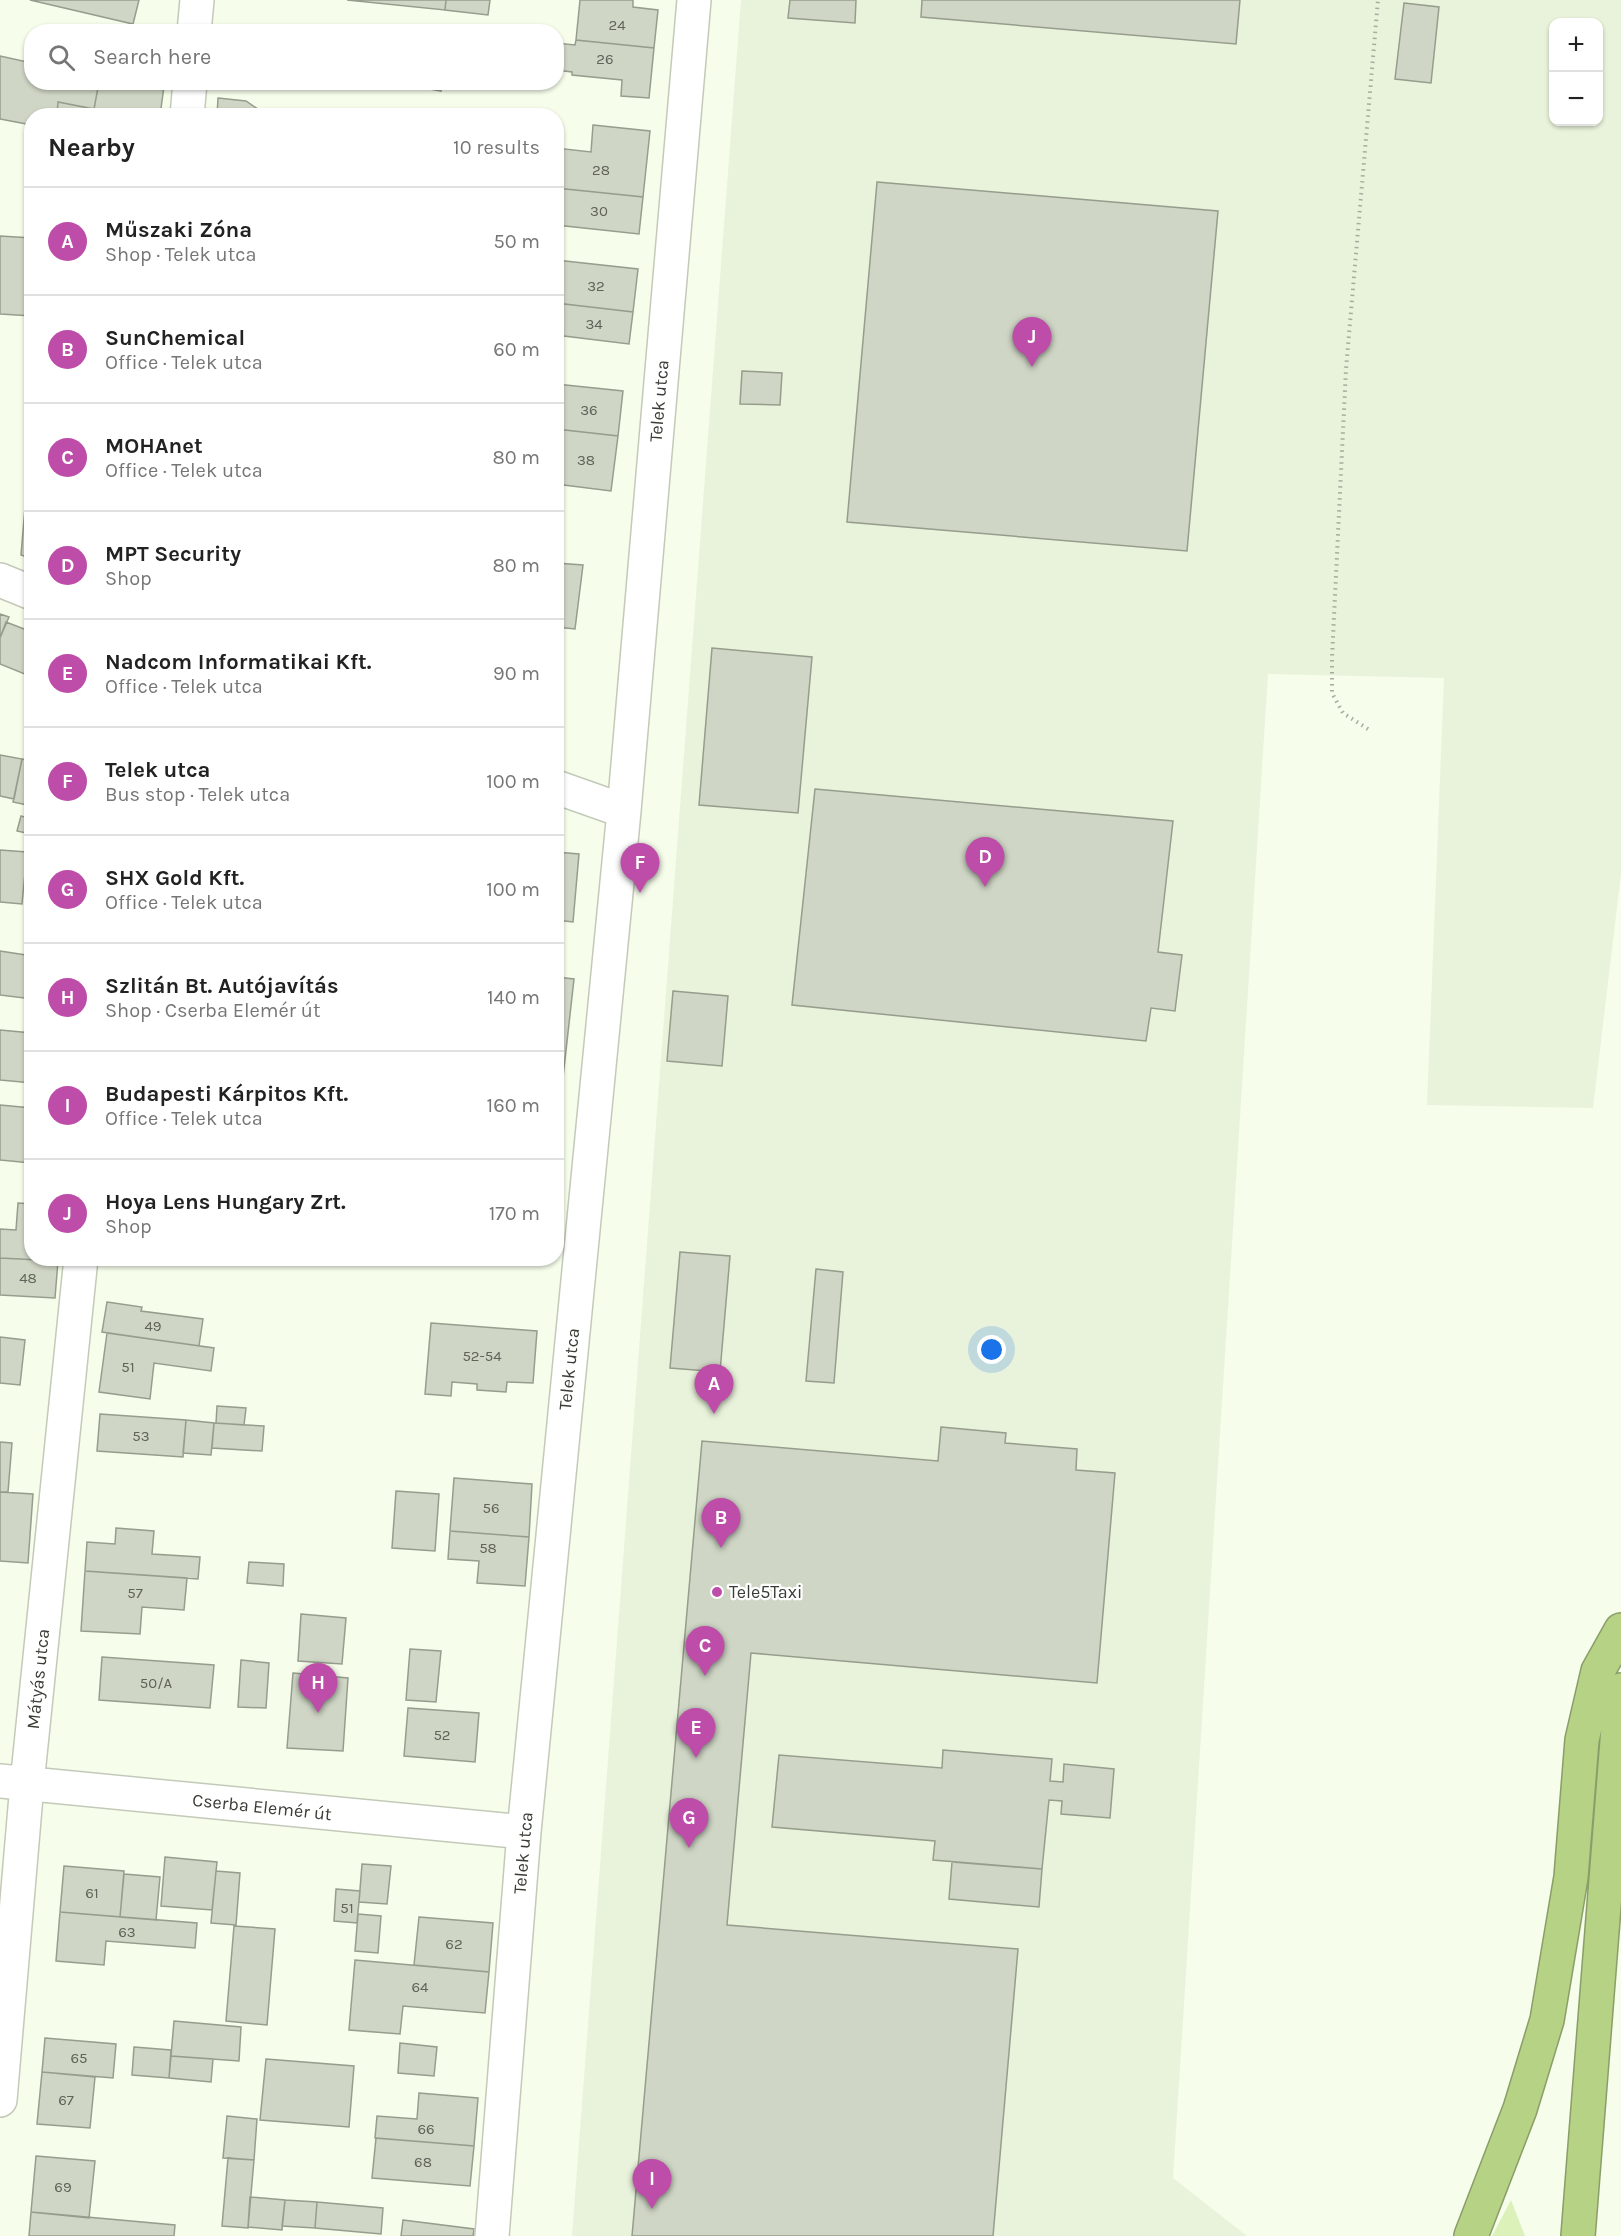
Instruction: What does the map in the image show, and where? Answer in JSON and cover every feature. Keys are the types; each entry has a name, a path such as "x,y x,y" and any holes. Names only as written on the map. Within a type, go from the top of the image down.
{"highway":[{"path":"1471,2236 1521,2109 1547,2020 1571,1877 1582,1740 1598,1671 1621,1630"},
{"path":"1578,2236 1621,1690"}],"street":[{"path":"195,24 197,0"},
{"name":"Telek utca","path":"492,2236 524,1832 624,811 694,0"},
{"path":"188,108 189,90"},
{"path":"0,580 24,590"},
{"path":"564,790 624,811"},
{"name":"Mátyás utca","path":"0,2100 13,1783 80,1266"},
{"name":"Cserba Elemér út","path":"13,1783 524,1832"}],"path":[{"path":"1368,729 1343,713 1332,693 1332,658 1346,369 1378,0"}],"shaded area":[{"path":"741,0 1621,0 1621,874 1593,1108 1427,1105 1444,678 1268,674 1173,2178 1247,2236 572,2236"}],"green space":[{"path":"1511,2200 1525,2236 1492,2236"}],"building":[{"path":"30,0 139,0 133,24"},
{"path":"347,0 446,0 445,10"},
{"path":"446,0 490,0 488,15 445,10"},
{"path":"580,0 633,0 633,7 658,10 654,48 576,40"},
{"path":"790,0 856,0 855,23 788,18"},
{"path":"922,0 1240,0 1236,44 921,17"},
{"path":"1404,3 1439,7 1431,83 1395,79"},
{"path":"576,40 654,48 649,98 621,96 622,80 572,75 572,72 564,71 564,44 575,45"},
{"path":"0,56 24,61 24,90 98,90 94,108 58,102 58,108 24,108 24,124 0,119"},
{"path":"98,90 163,90 161,108 94,108"},
{"path":"218,98 246,101 256,108 217,108"},
{"path":"58,102 89,108 58,108"},
{"path":"593,125 650,131 643,197 564,189 564,149 591,152"},
{"path":"877,182 1218,211 1187,551 847,522"},
{"path":"564,189 643,197 639,234 564,226"},
{"path":"0,236 24,238 24,316 0,314"},
{"path":"564,261 638,269 633,312 564,304"},
{"path":"564,304 633,312 629,344 564,336"},
{"path":"742,371 782,373 780,405 740,404"},
{"path":"564,385 623,391 618,436 564,430"},
{"path":"564,430 618,436 611,491 564,485"},
{"path":"24,520 24,556 21,555"},
{"path":"564,564 583,565 575,629 564,628"},
{"path":"0,614 9,617 0,638"},
{"path":"6,622 24,629 24,674 0,664 0,638"},
{"path":"712,648 812,657 798,813 699,805"},
{"path":"0,755 22,759 14,799 0,796"},
{"path":"22,759 24,759 24,804 13,802"},
{"path":"815,789 1173,821 1158,952 1182,955 1175,1011 1151,1008 1146,1041 792,1005"},
{"path":"21,816 24,817 24,832 17,831"},
{"path":"0,850 24,852 22,904 0,902"},
{"path":"564,853 579,854 573,922 564,921"},
{"path":"0,951 24,955 24,998 0,995"},
{"path":"564,978 574,979 564,1068"},
{"path":"673,991 728,996 722,1066 667,1061"},
{"path":"0,1030 24,1032 24,1082 0,1080"},
{"path":"0,1105 24,1107 24,1162 0,1160"},
{"path":"18,1203 24,1203 24,1259 0,1258 0,1229 16,1230"},
{"path":"680,1252 730,1256 720,1372 670,1368"},
{"path":"0,1258 24,1259 24,1266 58,1266 55,1298 0,1295"},
{"path":"816,1269 843,1272 834,1383 806,1381"},
{"path":"107,1302 142,1307 141,1311 203,1319 199,1346 102,1332"},
{"path":"431,1323 537,1331 533,1383 507,1382 506,1392 477,1390 477,1384 452,1382 451,1396 425,1394"},
{"path":"107,1333 214,1348 211,1371 154,1363 150,1399 99,1392"},
{"path":"0,1337 25,1340 20,1385 0,1383"},
{"path":"217,1406 246,1408 244,1425 216,1423"},
{"path":"100,1414 186,1420 183,1457 97,1451"},
{"path":"186,1420 214,1423 211,1455 183,1453"},
{"path":"214,1423 264,1426 262,1451 212,1448"},
{"path":"941,1427 1006,1433 1005,1443 1077,1449 1076,1470 1115,1473 1097,1683 751,1653 727,1925 1018,1949 993,2236 632,2236 702,1441 938,1461"},
{"path":"0,1442 12,1443 8,1492 0,1492"},
{"path":"454,1478 532,1484 529,1537 450,1531"},
{"path":"396,1491 439,1494 435,1551 392,1548"},
{"path":"0,1492 33,1494 28,1563 0,1561"},
{"path":"116,1528 154,1531 152,1554 200,1557 198,1579 85,1571 87,1542 115,1544"},
{"path":"450,1531 529,1537 525,1586 477,1583 479,1561 448,1559"},
{"path":"249,1562 284,1564 283,1586 247,1583"},
{"path":"85,1571 187,1578 184,1610 142,1607 140,1634 81,1631"},
{"path":"301,1614 346,1618 342,1664 298,1661"},
{"path":"410,1649 441,1651 436,1702 406,1700"},
{"path":"102,1657 214,1665 210,1708 99,1700"},
{"path":"241,1660 269,1663 266,1708 238,1707"},
{"path":"293,1673 348,1678 343,1751 287,1748"},
{"path":"408,1708 479,1713 475,1762 404,1756"},
{"path":"943,1750 1052,1759 1050,1781 1063,1782 1064,1764 1114,1769 1110,1818 1061,1814 1062,1801 1049,1800 1042,1869 933,1860 935,1841 772,1827 779,1755 942,1768"},
{"path":"165,1857 217,1862 212,1910 161,1906"},
{"path":"952,1862 1042,1869 1039,1907 949,1899"},
{"path":"362,1864 391,1866 387,1904 359,1902"},
{"path":"64,1866 124,1871 120,1917 60,1912"},
{"path":"216,1871 240,1873 236,1925 211,1923"},
{"path":"124,1874 160,1877 156,1920 120,1917"},
{"path":"336,1889 360,1891 357,1923 334,1921"},
{"path":"60,1912 197,1923 195,1948 106,1941 104,1965 56,1961"},
{"path":"358,1914 381,1916 378,1953 355,1951"},
{"path":"419,1917 493,1923 489,1972 414,1965"},
{"path":"234,1926 275,1929 267,2025 226,2021"},
{"path":"355,1960 489,1972 485,2013 403,2006 400,2034 349,2030"},
{"path":"174,2021 241,2027 239,2061 171,2056"},
{"path":"45,2038 116,2044 113,2078 42,2072"},
{"path":"400,2043 437,2047 434,2076 398,2073"},
{"path":"134,2047 171,2050 169,2078 132,2075"},
{"path":"171,2056 213,2059 211,2082 169,2078"},
{"path":"266,2059 354,2066 349,2127 260,2120"},
{"path":"42,2072 95,2077 90,2128 37,2124"},
{"path":"419,2093 478,2098 474,2146 375,2138 377,2116 417,2119"},
{"path":"227,2116 257,2119 254,2160 223,2158"},
{"path":"376,2138 474,2146 470,2186 372,2178"},
{"path":"36,2156 95,2161 89,2218 31,2212"},
{"path":"228,2158 254,2160 248,2228 222,2226"},
{"path":"250,2197 285,2200 282,2230 248,2227"},
{"path":"285,2200 317,2202 315,2228 282,2226"},
{"path":"317,2202 383,2208 381,2234 315,2228"},
{"path":"31,2212 175,2225 174,2236 29,2236"},
{"path":"403,2220 474,2229 473,2236 401,2236"}],"place":[{"name":"Hoya Lens Hungary Zrt.","path":"1032,367"},
{"name":"MPT Security","path":"985,887"},
{"name":"Telek utca","path":"640,893"},
{"name":"Műszaki Zóna","path":"714,1414"},
{"name":"SunChemical","path":"721,1548"},
{"name":"Tele5Taxi","path":"717,1592"},
{"name":"MOHAnet","path":"705,1676"},
{"name":"Szlitán Bt. Autójavítás","path":"318,1713"},
{"name":"Nadcom Informatikai Kft.","path":"696,1758"},
{"name":"SHX Gold Kft.","path":"689,1848"},
{"name":"Budapesti Kárpitos Kft.","path":"652,2209"}]}
